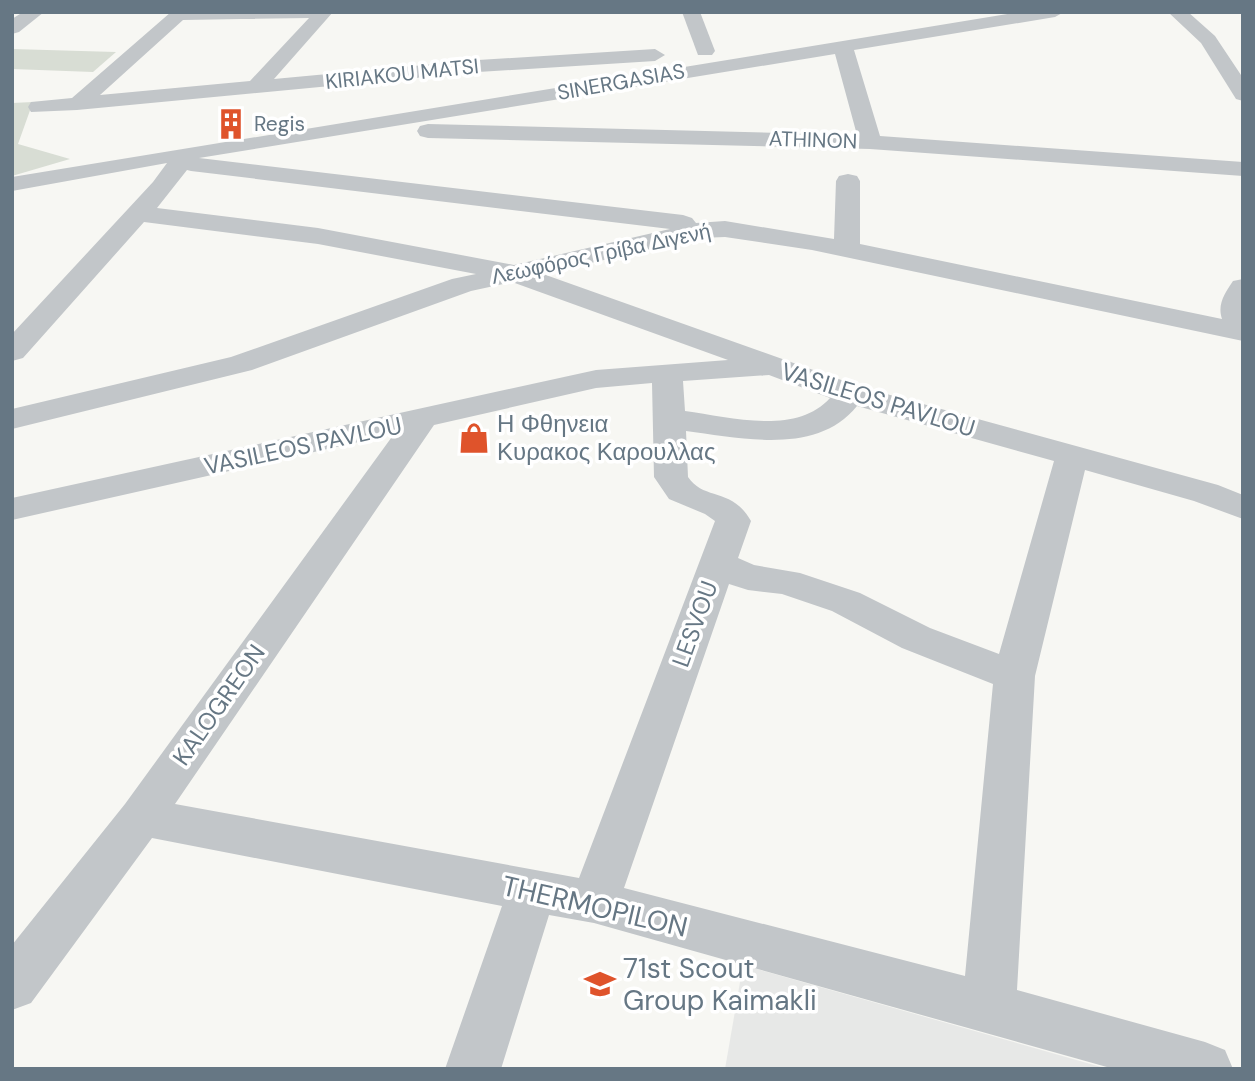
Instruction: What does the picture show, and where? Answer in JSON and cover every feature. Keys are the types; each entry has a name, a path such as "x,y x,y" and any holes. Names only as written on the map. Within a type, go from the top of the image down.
{"street":[{"path":"12,28 35,12"},
{"path":"77,104 180,14 323,12"},
{"path":"255,88 323,12"},
{"path":"691,12 705,51"},
{"path":"774,49 965,12"},
{"name":"SINERGASIAS","path":"12,184 184,158 774,49 843,46 1055,12"},
{"path":"1177,12 1208,40 1243,95"},
{"path":"843,46 870,142"},
{"name":"KIRIAKOU MATSI","path":"39,107 478,66 774,49"},
{"name":"ATHINON","path":"382,122 447,132 870,142 1243,169"},
{"path":"12,352 184,158 725,229"},
{"path":"847,249 848,181"},
{"path":"137,213 318,236 511,272 779,368"},
{"name":"Λεωφόρος Γρίβα Διγενή","path":"12,419 240,363 461,285 682,233 725,229 847,249 1243,331"},
{"path":"1243,287 1233,302 1232,312 1243,331"},
{"name":"VASILEOS PAVLOU","path":"14,511 596,379 779,368 850,394 1206,492 1243,508"},
{"name":"LESVOU","path":"594,902 733,521 731,513 680,491 671,477 667,373"},
{"path":"670,419 761,428 793,428 828,418 850,394"},
{"name":"KALOGREON","path":"12,986 141,817 421,420"},
{"path":"989,1007 1014,676 1072,456"},
{"path":"717,564 748,577 786,582 846,602 916,638 1014,676"},
{"name":"THERMOPILON","path":"141,817 594,902 989,1007 1205,1069"},
{"path":"473,1069 532,890"}],"shaded area":[{"path":"12,49 116,52 93,72 12,69"},
{"path":"33,102 18,144 70,159 12,176 12,103"},
{"path":"743,965 1108,1069 725,1069"}],"place":[{"name":"Regis","path":"231,124"},
{"name":"Η Φθηνεια Κυρακος Καρουλλας","path":"474,438"},
{"name":"71st Scout Group Kaimakli","path":"600,984"}]}
